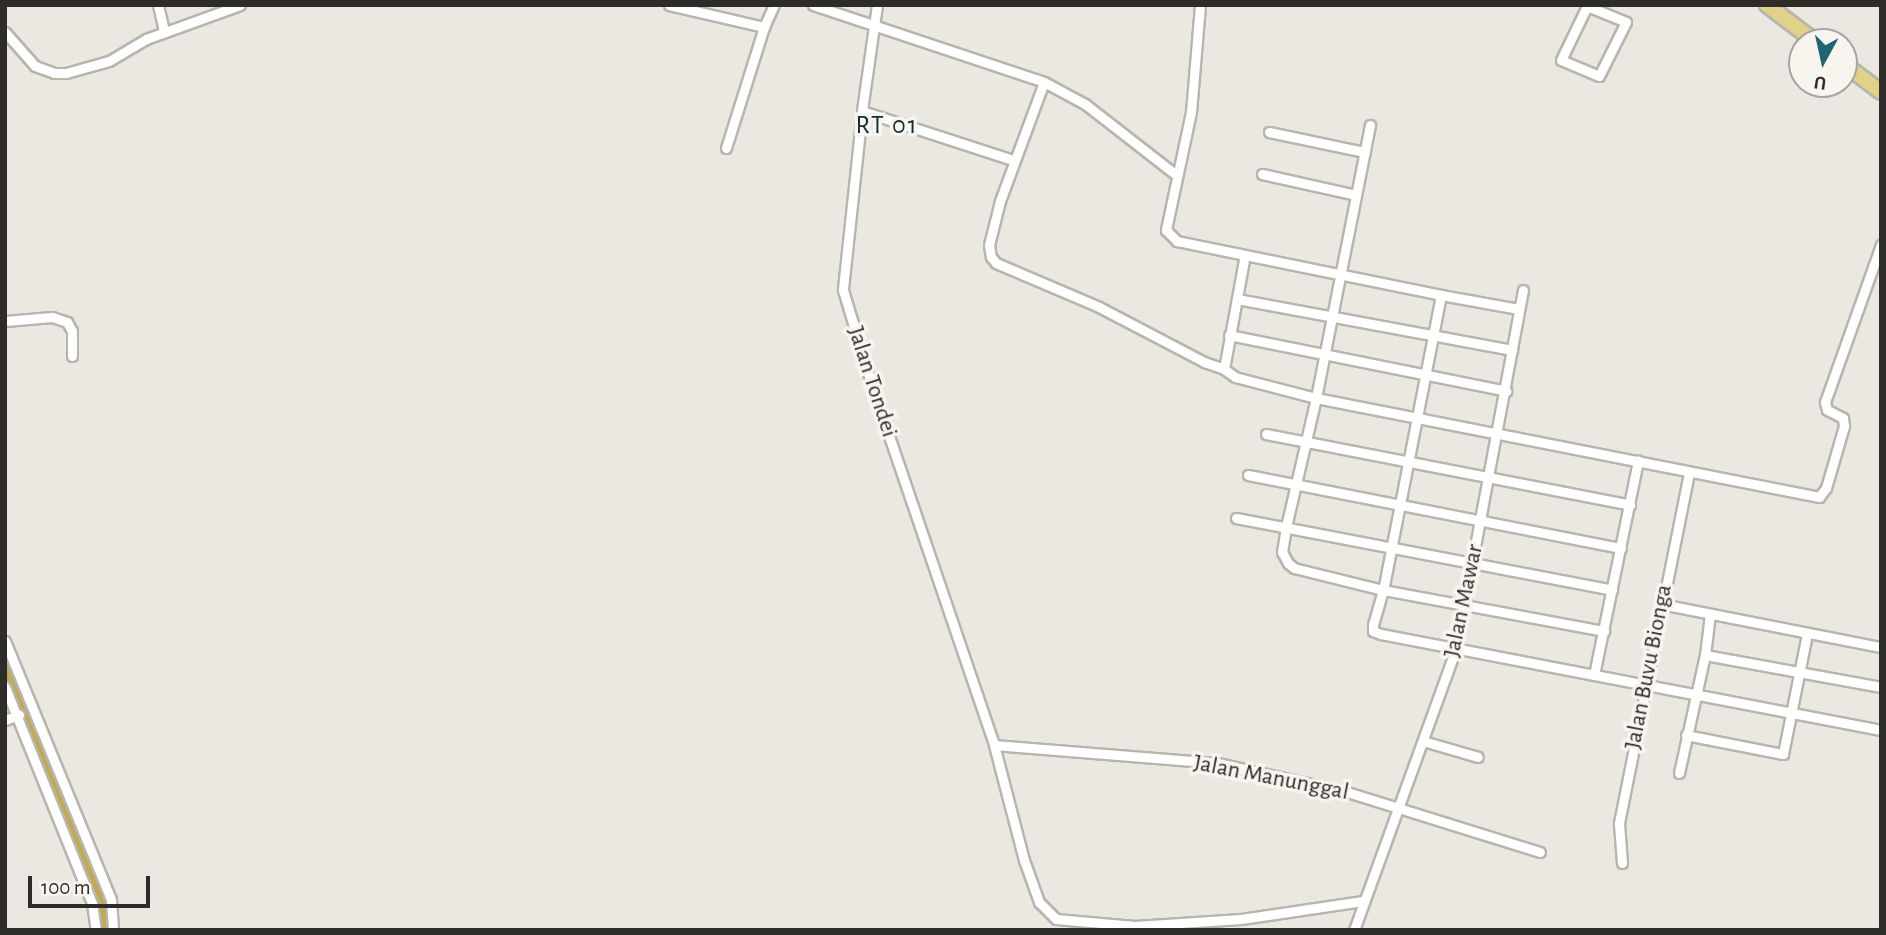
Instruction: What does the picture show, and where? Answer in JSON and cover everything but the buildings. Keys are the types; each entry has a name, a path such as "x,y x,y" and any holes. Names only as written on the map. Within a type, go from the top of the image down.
{"main road":[{"path":"1767,5 1797,28"},
{"path":"1858,75 1881,92"}],"street":[{"path":"158,5 164,32"},
{"path":"5,32 35,66 54,73 109,61 127,48 164,32 240,5"},
{"path":"669,5 764,27"},
{"path":"726,148 764,27 774,5"},
{"path":"813,5 1044,82 1085,104 1175,174"},
{"name":"Jalan Tondei","path":"877,5 862,111 843,290 874,392 994,746 1024,860 1039,902 1056,919 1105,925 1190,924 1363,901"},
{"path":"1200,5 1191,112 1175,174 1166,223 1168,235 1186,243 1519,309"},
{"path":"1587,6 1626,22 1599,76 1561,60 1587,6"},
{"path":"1044,82 1013,160 989,244 991,257 996,263 1099,307 1243,380 1316,398 1499,431 1812,498 1823,493 1844,425 1843,418 1827,410 1825,402 1881,245"},
{"path":"862,111 1013,160"},
{"path":"1370,125 1316,398 1282,552 1294,568 1383,590 1604,631"},
{"path":"1269,132 1365,152"},
{"path":"1262,174 1356,195"},
{"path":"1224,369 1245,255"},
{"name":"Jalan Mawar","path":"1354,930 1456,648 1499,431 1523,290"},
{"path":"1441,295 1373,631 1881,730"},
{"path":"1237,299 1512,351"},
{"path":"5,321 52,317 66,322 72,331 72,356"},
{"path":"1229,335 1506,391"},
{"path":"1266,434 1630,505"},
{"path":"1594,675 1638,460"},
{"name":"Jalan Buvu Bionga","path":"1622,863 1619,823 1689,471"},
{"path":"1248,475 1621,548"},
{"path":"1236,518 1612,590"},
{"path":"1661,604 1881,647"},
{"path":"1679,774 1705,655 1710,614"},
{"path":"1686,735 1783,754 1807,634"},
{"path":"5,641 111,900 113,930"},
{"path":"1705,655 1881,687"},
{"path":"5,687 19,715 92,904 96,930"},
{"path":"5,720 19,715"},
{"path":"1423,741 1478,757"},
{"name":"Jalan Manunggal","path":"994,746 1217,763 1347,792 1540,852"}],"waterway":[{"path":"5,663 101,903 102,930"}],"district":[{"name":"RT 01","path":"887,126"}]}
